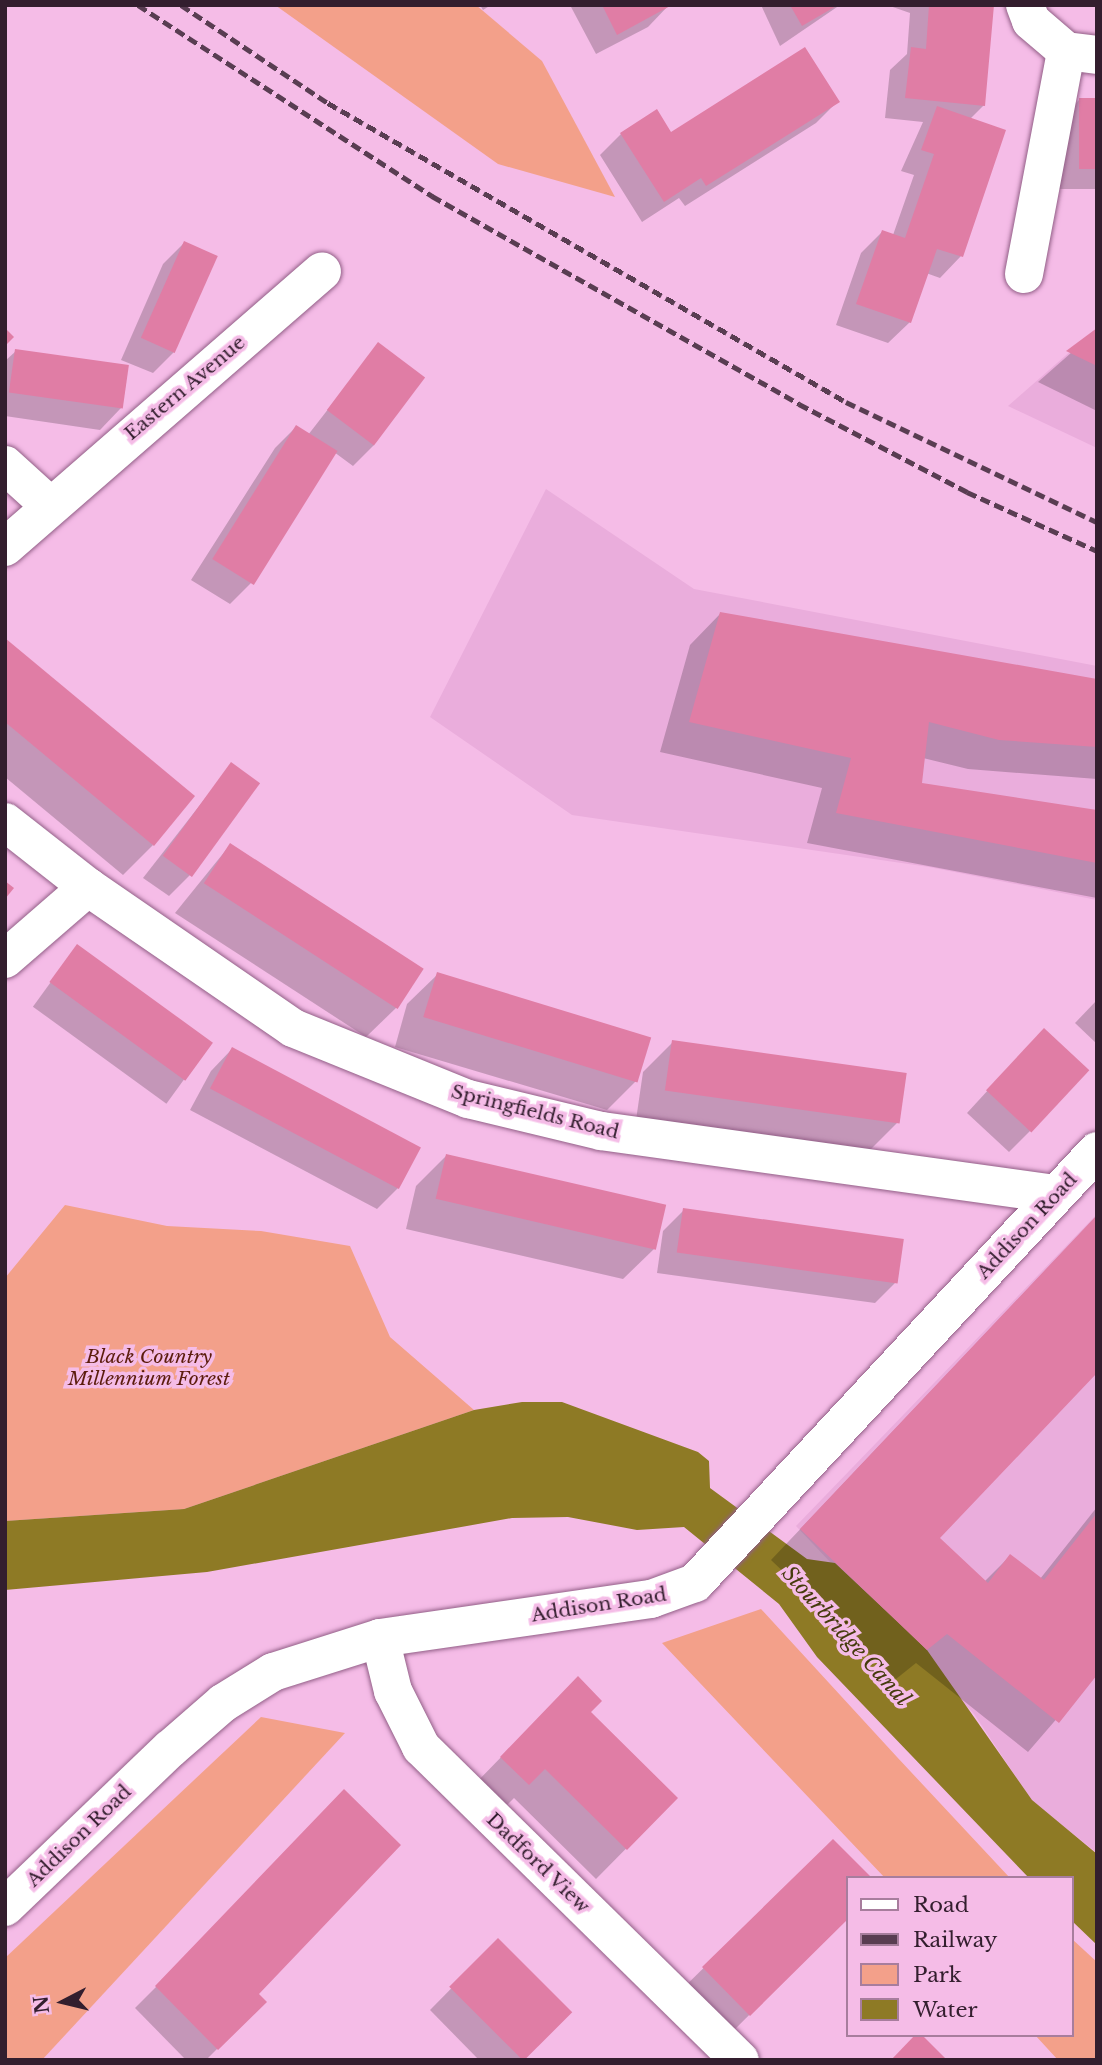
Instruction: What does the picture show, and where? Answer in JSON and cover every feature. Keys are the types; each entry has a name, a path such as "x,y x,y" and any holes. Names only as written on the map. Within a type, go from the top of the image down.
{"street":[{"path":"1024,274 1081,53 1031,21 1026,5"},
{"name":"Eastern Avenue","path":"5,547 48,504 322,271"},
{"path":"5,465 48,504"},
{"name":"Springfields Road","path":"5,822 88,887 293,1028 468,1099 601,1131 1055,1194"},
{"path":"5,960 88,887"},
{"name":"Addison Road","path":"5,1907 223,1703 273,1672 380,1638 650,1600 695,1583 1097,1151"},
{"name":"Dadford View","path":"380,1638 393,1691 421,1747 740,2060"}],"shaded area":[{"path":"1097,328 1097,448 1008,406"},
{"path":"546,489 694,589 1097,666 1097,900 929,867 572,815 430,717"},
{"path":"1097,1214 1097,1853 1032,1801 974,1714 796,1526"}],"green space":[{"path":"275,5 476,5 542,61 615,197 498,164"},
{"name":"Black Country Millennium Forest","path":"65,1205 167,1226 261,1231 350,1246 390,1337 474,1410 184,1509 5,1521 5,1278"},
{"path":"761,1609 1008,1876 883,1876 662,1643"},
{"path":"261,1717 345,1733 42,2060 5,2060 5,1958"},
{"path":"1074,1941 1097,1962 1097,2060 1058,2060 1037,2037 1074,2037"}],"water":[{"name":"Stourbridge Canal","path":"522,1402 562,1402 698,1452 709,1461 710,1488 807,1559 835,1563 927,1650 1032,1800 1097,1854 1097,1945 1074,1923 1074,1876 1027,1876 817,1657 779,1604 684,1527 637,1530 568,1517 512,1518 207,1572 5,1590 5,1521 184,1509 474,1410"}],"building":[{"path":"602,5 672,5 617,35"},
{"path":"790,5 838,5 802,26"},
{"path":"929,5 994,5 985,106 905,98 911,47 926,49"},
{"path":"805,47 840,102 706,186 701,178 664,202 620,133 657,109 671,132"},
{"path":"1079,98 1097,98 1097,169 1079,169"},
{"path":"937,106 1006,130 963,257 937,249 911,323 856,304 882,230 905,238 934,154 921,150"},
{"path":"184,241 218,256 175,353 141,338"},
{"path":"5,328 14,337 5,346"},
{"path":"1097,328 1097,366 1066,351"},
{"path":"378,342 425,378 374,445 327,410"},
{"path":"15,349 129,365 123,409 9,393"},
{"path":"296,425 338,451 254,585 212,559"},
{"path":"720,612 1097,679 1097,747 999,740 929,722 922,783 1097,810 1097,863 836,813 851,758 689,722"},
{"path":"5,638 195,796 154,846 5,722"},
{"path":"231,762 260,783 192,877 163,856"},
{"path":"230,843 424,969 398,1009 204,883"},
{"path":"5,881 14,888 5,899"},
{"path":"77,944 213,1043 185,1081 49,982"},
{"path":"437,972 651,1037 637,1082 423,1017"},
{"path":"1044,1028 1089,1070 1031,1132 986,1090"},
{"path":"672,1040 907,1073 900,1123 665,1091"},
{"path":"232,1047 421,1147 399,1189 210,1088"},
{"path":"446,1154 666,1205 656,1250 436,1199"},
{"path":"683,1208 904,1239 898,1284 677,1253"},
{"path":"1097,1215 1097,1373 940,1538 988,1583 1010,1554 1044,1580 1097,1513 1097,1675 1059,1723 947,1634 927,1650 800,1529"},
{"path":"578,1676 602,1701 591,1712 678,1798 627,1850 545,1769 529,1785 500,1757"},
{"path":"344,1789 401,1845 259,1994 267,2002 218,2050 155,1986"},
{"path":"833,1839 870,1876 846,1876 846,1921 750,2016 702,1967"},
{"path":"498,1938 572,2012 522,2060 449,1987"},
{"path":"913,2037 924,2037 947,2060 891,2060"}],"railway":[{"path":"138,5 432,196 799,404 967,492 1097,551"},
{"path":"181,5 328,103 846,402 1097,522"}]}
